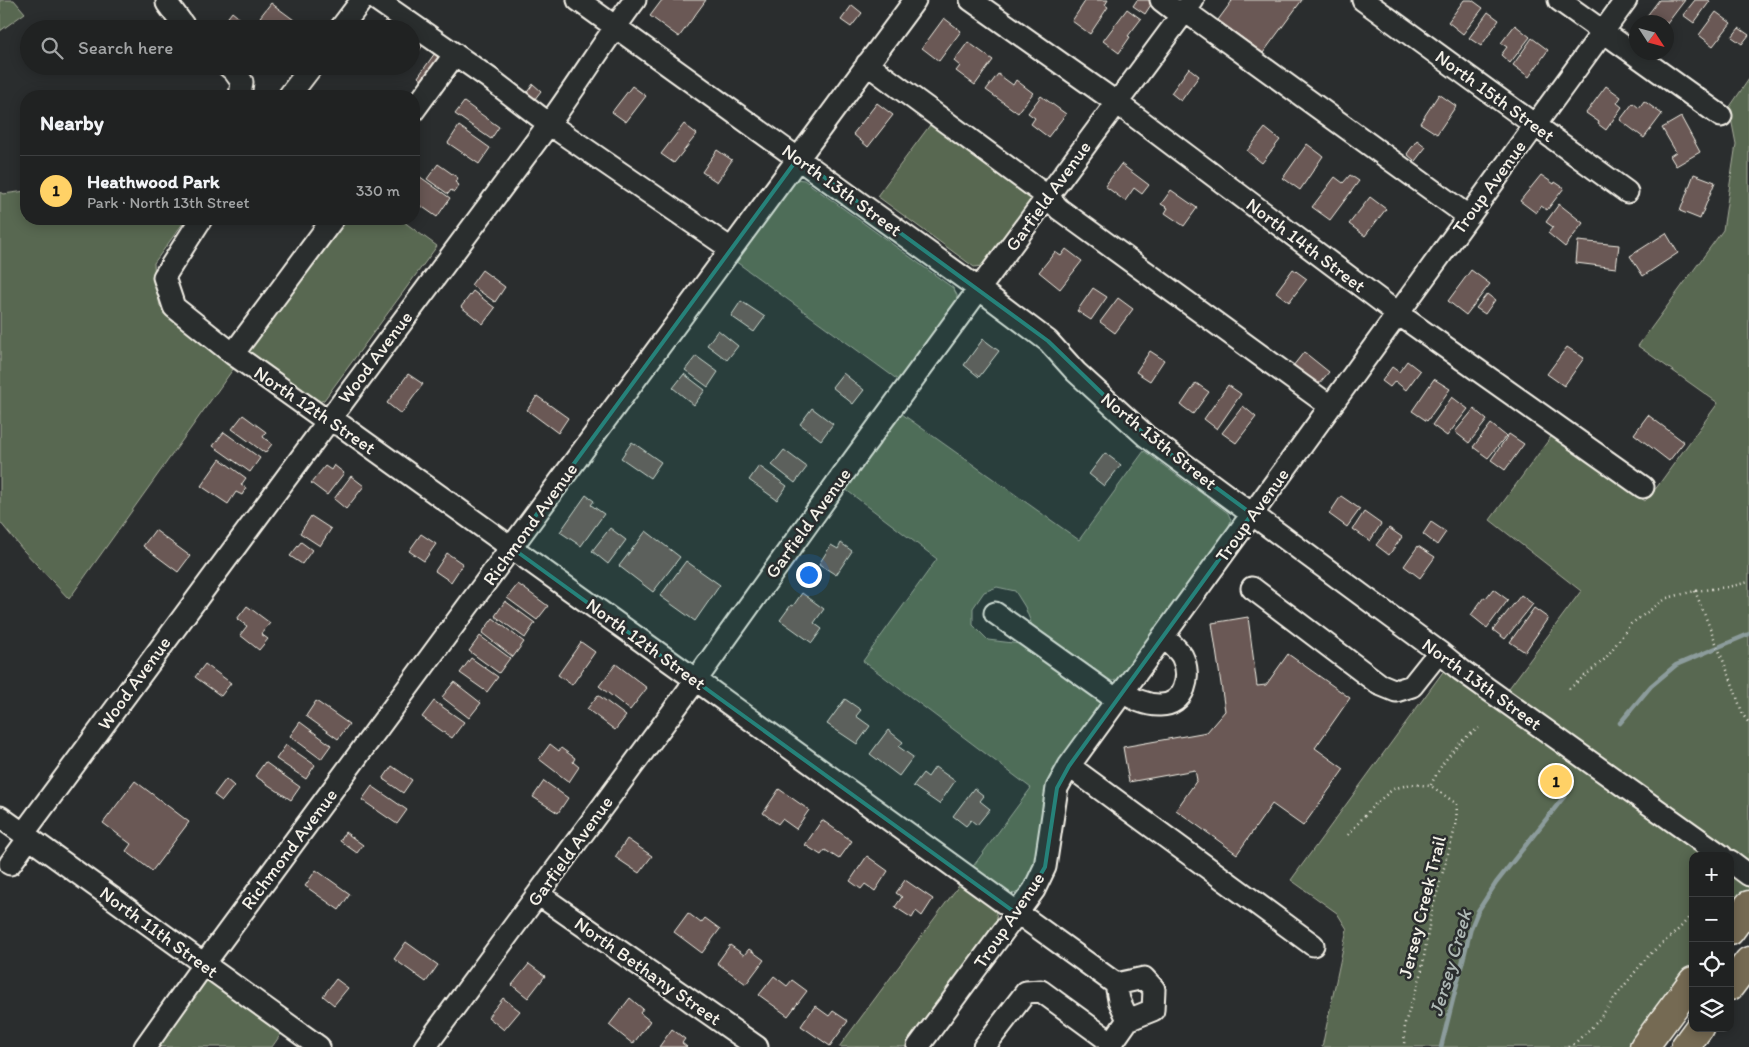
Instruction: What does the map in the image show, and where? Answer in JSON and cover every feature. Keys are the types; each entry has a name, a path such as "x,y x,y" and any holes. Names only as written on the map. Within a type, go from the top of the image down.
{"main road":[{"path":"1734,926 1749,905"},
{"path":"1734,981 1749,961"},
{"path":"1644,1047 1689,986"},
{"path":"1685,1047 1696,1032"}],"street":[{"path":"166,0 179,20"},
{"path":"347,20 362,0"},
{"path":"377,0 406,20"},
{"name":"North 13th Street","path":"578,0 979,289 1048,341 1076,372 1146,436 1461,670 1716,852"},
{"name":"Wood Avenue","path":"10,864 26,836 327,421 549,124 635,0"},
{"name":"Richmond Avenue","path":"145,1047 204,964 915,0"},
{"name":"North 14th Street","path":"971,0 1117,103 1397,313 1643,487"},
{"path":"1161,0 1174,10 1189,6 1468,216"},
{"name":"North 15th Street","path":"1363,0 1627,192"},
{"path":"1559,0 1721,116"},
{"name":"Troup Avenue","path":"918,1047 1034,890 1045,867 1057,788 1069,766 1626,0"},
{"name":"Garfield Avenue","path":"425,1047 696,680 979,289 1189,6"},
{"path":"420,30 489,78 549,124 731,249"},
{"path":"420,102 455,54"},
{"path":"867,64 1048,197 1059,209 1330,406"},
{"path":"237,75 242,82 241,90"},
{"path":"294,90 305,75"},
{"name":"North 12th Street","path":"197,225 164,277 174,307 233,354 327,421 342,426 1116,984"},
{"path":"233,354 329,225"},
{"path":"1252,588 1379,684 1396,691 1412,686 1439,652"},
{"path":"995,613 1120,696 1160,706 1173,702 1182,693 1187,682 1187,667 1181,654 1163,636"},
{"path":"1069,766 1313,945"},
{"name":"North 11th Street","path":"0,817 319,1047"},
{"path":"1734,865 1749,875"},
{"name":"North Bethany Street","path":"538,894 757,1047"},
{"path":"984,1047 1026,992 1041,991 1111,1045 1128,1020 1153,1010 1154,989 1144,978 1116,984 1119,1000 1128,1020"}],"path":[{"path":"1569,689 1605,659 1631,624 1667,598 1695,591 1749,582"},
{"path":"1695,591 1708,620 1743,715 1749,723"},
{"path":"1348,835 1373,806 1393,790 1411,784 1431,786 1437,772 1451,752 1479,728"},
{"name":"Jersey Creek Trail","path":"1404,1047 1405,1023 1421,975 1431,914 1456,825 1457,804 1431,786"},
{"path":"1569,1047 1597,1022 1618,992 1648,956 1689,918"}],"highlighted area":[{"path":"798,158 1048,341 1146,436 1252,514 1069,766 1057,788 1045,867 1017,914 512,548"}],"green space":[{"path":"0,0 14,0 25,13 0,31"},
{"path":"1749,79 1749,891 1734,911 1734,852 1689,852 1689,972 1634,1047 1322,1047 1347,929 1337,913 1291,880 1445,669 1495,707 1581,591 1490,520 1553,434 1645,501 1718,403 1638,346 1723,230 1736,144 1729,108"},
{"path":"939,113 1042,187 990,260 981,266 974,267 877,196"},
{"path":"796,179 804,180 953,288 957,295 957,301 898,380 735,261"},
{"path":"0,192 3,194 20,192 20,225 182,225 154,263 160,306 236,365 69,599 23,550 0,522"},
{"path":"333,225 408,225 437,246 324,400 319,402 313,401 244,350"},
{"path":"902,414 1079,540 1144,451 1228,513 1231,520 1228,530 1120,678 1111,682 1033,628 1025,607 1015,591 997,587 984,592 973,608 973,625 988,640 1021,644 1095,696 1100,703 1053,772 1046,791 1038,860 1030,880 1018,893 1008,894 971,869 1031,788 863,661 937,559 845,489"},
{"path":"960,884 994,908 997,917 995,927 906,1047 839,1047"},
{"path":"204,978 281,1034 272,1047 154,1047"}],"building":[{"path":"662,0 706,0 679,37 650,16"},
{"path":"1086,0 1108,0 1105,5 1108,7 1090,34 1072,21"},
{"path":"1137,0 1154,0 1145,14 1133,6"},
{"path":"1230,0 1302,0 1263,53 1218,20 1232,1"},
{"path":"1464,0 1472,0 1483,8 1463,34 1448,22"},
{"path":"1659,0 1685,0 1674,15 1648,15"},
{"path":"1695,0 1710,1 1694,23 1683,15"},
{"path":"271,3 294,20 264,20 260,17"},
{"path":"852,5 862,13 851,27 841,20"},
{"path":"1127,9 1141,19 1128,36 1130,37 1119,53 1103,41"},
{"path":"232,12 242,20 226,20"},
{"path":"1488,12 1499,20 1481,46 1469,38"},
{"path":"1716,12 1731,23 1713,46 1699,35"},
{"path":"389,15 396,20 386,20"},
{"path":"944,18 961,31 939,61 922,48"},
{"path":"1515,25 1530,37 1510,63 1501,55 1507,47 1501,43"},
{"path":"1739,28 1749,35 1742,44 1732,37"},
{"path":"420,37 426,41 420,49"},
{"path":"1532,38 1548,50 1529,77 1513,65"},
{"path":"968,42 993,60 975,85 956,71 960,66 954,61"},
{"path":"435,53 445,61 428,85 418,77"},
{"path":"1189,68 1199,76 1181,101 1171,93"},
{"path":"998,74 1013,85 1016,80 1033,93 1018,113 986,90"},
{"path":"533,84 541,91 531,104 523,98"},
{"path":"632,86 646,96 626,122 612,112"},
{"path":"1606,86 1621,97 1617,103 1622,107 1606,130 1598,124 1599,122 1586,113"},
{"path":"1439,94 1456,106 1437,134 1420,123"},
{"path":"1041,96 1066,114 1048,137 1031,124 1035,118 1028,113"},
{"path":"1644,101 1662,114 1644,138 1620,120 1633,103 1639,108"},
{"path":"464,102 499,127 491,139 455,114"},
{"path":"877,103 893,115 868,147 853,134"},
{"path":"1681,117 1700,152 1676,166 1670,156 1676,152 1662,128"},
{"path":"684,124 697,134 674,163 661,154"},
{"path":"459,126 490,148 479,164 448,143"},
{"path":"1265,128 1280,140 1262,163 1247,151"},
{"path":"1417,140 1426,147 1415,161 1407,154"},
{"path":"1307,144 1323,156 1300,190 1283,178"},
{"path":"717,150 732,160 717,182 702,172"},
{"path":"438,164 458,178 455,182 459,185 454,192 451,190 448,194 427,179"},
{"path":"1121,164 1149,185 1142,194 1134,188 1125,201 1105,186"},
{"path":"1694,174 1715,182 1700,219 1680,211"},
{"path":"1350,175 1359,181 1330,220 1312,207 1335,177 1343,183"},
{"path":"1541,175 1564,188 1547,210 1541,206 1536,213 1520,201"},
{"path":"420,177 450,198 437,217 420,205"},
{"path":"1171,190 1197,208 1184,226 1165,213 1168,208 1161,204"},
{"path":"1370,197 1386,209 1365,236 1349,224"},
{"path":"1559,204 1583,223 1565,247 1548,233 1553,227 1546,222"},
{"path":"1666,233 1678,253 1643,276 1630,256"},
{"path":"1578,241 1619,245 1616,268 1576,263"},
{"path":"1066,249 1082,261 1060,289 1039,272 1055,252 1061,256"},
{"path":"1293,269 1307,279 1289,302 1276,292"},
{"path":"482,270 505,287 495,302 471,285"},
{"path":"1471,270 1490,284 1466,315 1448,301"},
{"path":"1093,288 1107,297 1091,320 1077,311"},
{"path":"473,291 495,308 483,324 461,307"},
{"path":"1487,294 1495,300 1485,314 1476,308"},
{"path":"1118,298 1133,309 1115,333 1100,322"},
{"path":"741,301 765,317 754,332 731,316"},
{"path":"718,330 738,346 727,360 707,345"},
{"path":"983,339 999,351 979,377 964,365"},
{"path":"1567,347 1584,358 1564,386 1547,374"},
{"path":"1150,351 1164,360 1150,381 1136,372"},
{"path":"1304,352 1329,372 1318,385 1293,366"},
{"path":"696,356 718,372 708,387 685,370"},
{"path":"1407,361 1420,371 1406,390 1395,381 1390,387 1382,381 1392,367 1399,372"},
{"path":"843,373 864,390 853,404 832,387"},
{"path":"408,374 423,384 401,414 387,403"},
{"path":"684,374 705,390 694,405 673,388"},
{"path":"1434,379 1450,389 1427,421 1412,411"},
{"path":"1196,383 1209,392 1193,414 1181,405"},
{"path":"1228,385 1241,394 1217,429 1204,419"},
{"path":"537,396 568,418 558,433 527,410"},
{"path":"1452,397 1468,409 1447,436 1432,425"},
{"path":"1243,406 1256,417 1236,443 1222,433"},
{"path":"812,408 833,424 821,440 800,424"},
{"path":"1474,409 1487,420 1469,443 1455,432"},
{"path":"243,415 266,432 263,437 272,444 265,453 232,429"},
{"path":"1648,415 1684,442 1669,461 1634,434"},
{"path":"1491,424 1506,436 1488,458 1473,447"},
{"path":"224,432 260,458 250,472 213,446"},
{"path":"1509,434 1524,444 1505,470 1491,460"},
{"path":"632,442 661,462 650,478 621,458"},
{"path":"784,450 807,467 795,483 772,465"},
{"path":"1105,453 1121,465 1104,486 1089,474"},
{"path":"220,459 246,478 241,485 246,488 242,495 236,492 228,504 201,486"},
{"path":"334,465 344,473 327,495 311,483 325,466 331,470"},
{"path":"759,466 787,486 777,500 749,480"},
{"path":"351,476 364,486 346,509 334,499"},
{"path":"586,495 594,501 591,505 604,514 581,546 560,532"},
{"path":"1341,496 1360,509 1347,527 1329,514"},
{"path":"1364,512 1381,524 1370,541 1353,529"},
{"path":"311,516 331,529 320,546 300,533"},
{"path":"1431,522 1446,532 1437,545 1423,534"},
{"path":"610,528 626,540 608,564 592,551"},
{"path":"1389,528 1402,537 1389,555 1376,545"},
{"path":"155,530 190,556 178,572 143,546"},
{"path":"646,531 680,557 653,592 619,566"},
{"path":"421,534 436,544 424,561 409,551"},
{"path":"301,542 312,550 302,564 290,556"},
{"path":"841,543 852,551 836,575 819,564 831,545 838,549"},
{"path":"1418,546 1435,557 1420,578 1404,566"},
{"path":"447,553 463,564 451,582 435,571"},
{"path":"686,561 720,585 695,621 660,596"},
{"path":"518,584 548,606 537,620 507,598"},
{"path":"1493,589 1508,600 1487,628 1471,615 1484,597 1486,598"},
{"path":"802,593 824,609 814,623 822,629 812,643 780,620"},
{"path":"1521,595 1533,604 1505,639 1493,630"},
{"path":"505,601 535,623 525,638 495,616"},
{"path":"247,606 270,623 261,634 268,639 259,650 240,635 247,626 237,619"},
{"path":"1534,608 1548,618 1525,652 1510,642"},
{"path":"1248,617 1257,686 1266,685 1288,654 1350,698 1315,748 1344,769 1303,826 1272,804 1237,854 1176,810 1197,780 1195,770 1129,782 1123,747 1207,732 1225,711 1212,623"},
{"path":"493,618 524,642 513,657 482,633"},
{"path":"480,636 510,658 499,673 469,651"},
{"path":"581,642 595,652 572,685 558,675"},
{"path":"471,658 498,677 487,692 460,673"},
{"path":"205,664 231,683 221,696 195,677"},
{"path":"616,664 647,688 630,710 599,686"},
{"path":"454,682 481,703 469,718 442,697"},
{"path":"598,695 626,716 615,730 587,709"},
{"path":"845,699 861,710 856,716 870,726 857,744 827,724"},
{"path":"316,701 349,724 338,739 306,716"},
{"path":"434,701 464,722 452,738 422,717"},
{"path":"300,722 331,745 321,759 290,736"},
{"path":"888,730 903,742 899,747 913,757 899,776 870,754"},
{"path":"550,744 559,751 561,748 575,758 573,762 579,767 569,782 539,759"},
{"path":"286,745 315,765 306,779 276,759"},
{"path":"265,762 300,787 291,800 255,776"},
{"path":"392,766 412,780 403,793 383,779"},
{"path":"935,767 955,781 939,804 913,786 923,773 928,777"},
{"path":"226,779 234,786 222,801 214,795"},
{"path":"135,781 189,822 152,871 126,851 131,844 103,823"},
{"path":"544,781 568,798 558,813 533,797"},
{"path":"372,786 407,810 397,824 362,800"},
{"path":"974,788 984,796 980,801 990,809 977,825 971,820 966,826 953,816"},
{"path":"779,789 809,810 796,829 782,819 778,824 763,813"},
{"path":"822,820 852,841 839,859 825,850 821,855 805,845"},
{"path":"345,832 363,845 357,853 340,841"},
{"path":"627,839 652,856 639,873 615,857"},
{"path":"867,856 888,871 875,891 865,884 861,889 850,881"},
{"path":"316,870 350,894 339,910 305,886"},
{"path":"905,880 933,899 922,916 916,911 912,918 895,907 902,897 896,893"},
{"path":"688,913 701,923 705,918 720,929 702,953 674,932"},
{"path":"406,942 438,965 426,982 394,959"},
{"path":"730,945 744,955 749,949 764,960 746,984 717,963"},
{"path":"529,964 545,976 528,998 512,985"},
{"path":"774,976 787,986 792,980 807,991 788,1016 759,995"},
{"path":"336,979 348,988 334,1005 323,996"},
{"path":"503,998 520,1011 504,1030 488,1017"},
{"path":"630,998 643,1009 640,1013 650,1021 633,1044 609,1025"},
{"path":"815,1006 829,1016 833,1011 848,1021 830,1046 801,1026"},
{"path":"672,1029 685,1039 682,1043 687,1047 659,1047"}],"waterway":[{"name":"Jersey Creek","path":"1620,723 1651,686 1676,665 1749,634"},
{"name":"Jersey Creek","path":"1441,1047 1471,928 1478,911 1496,883 1566,794"}],"place":[{"name":"Heathwood Park","path":"1556,781"}]}
